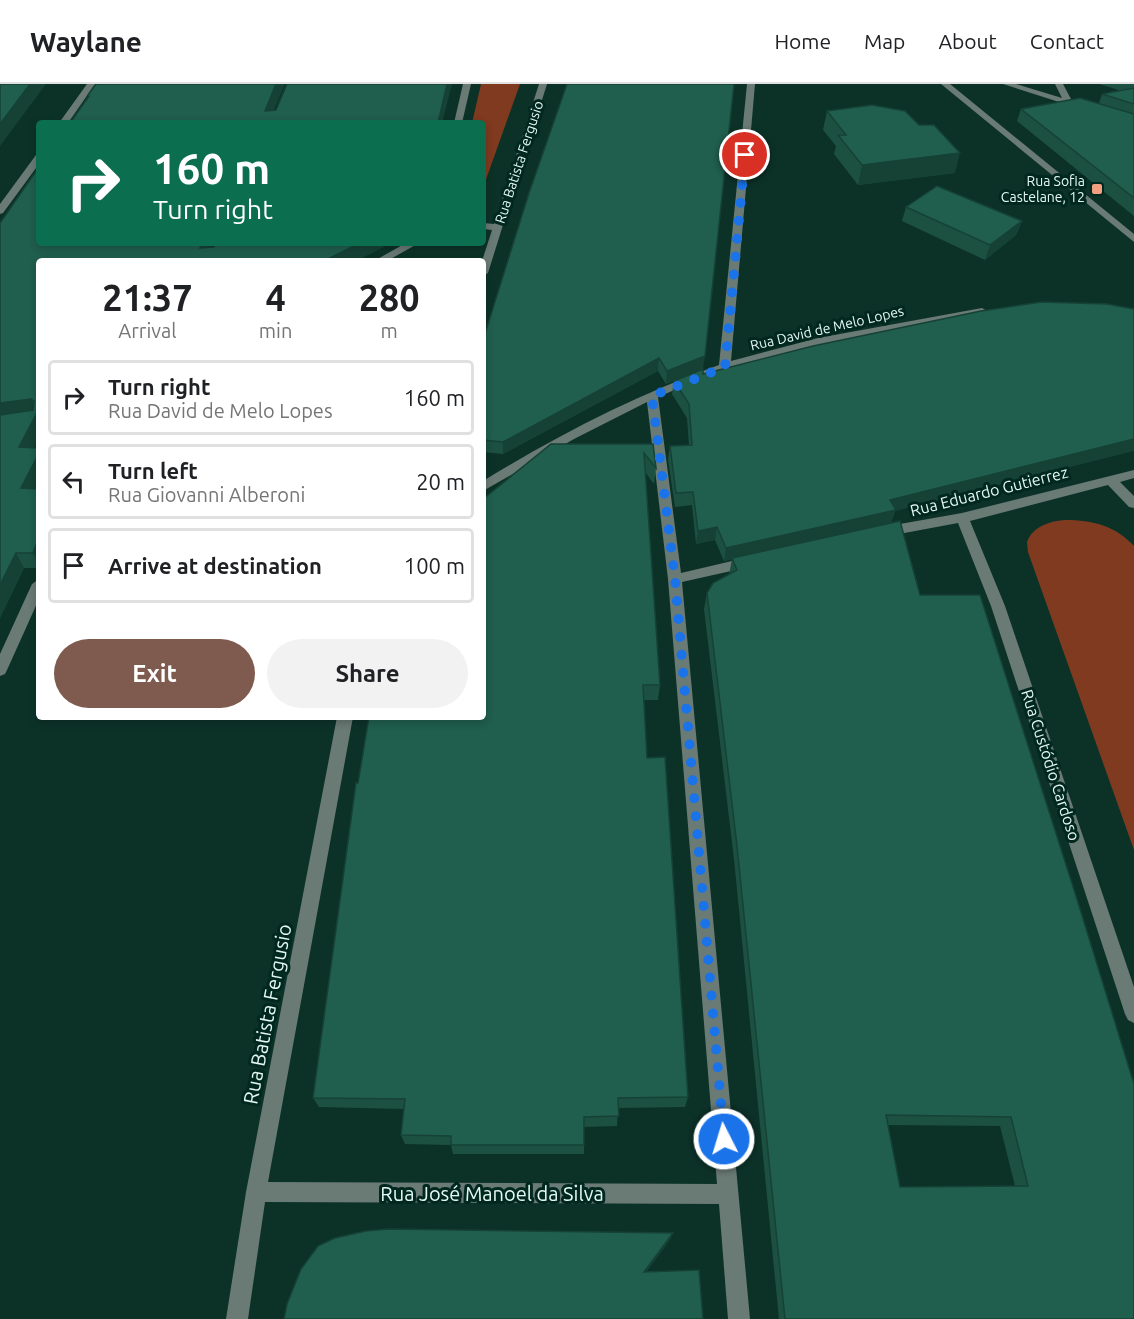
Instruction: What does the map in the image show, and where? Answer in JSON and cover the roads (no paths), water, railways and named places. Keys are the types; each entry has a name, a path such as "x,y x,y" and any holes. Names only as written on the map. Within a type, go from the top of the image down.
{"street":[{"path":"65,120 91,84"},
{"path":"459,120 467,84"},
{"name":"Rua Batista Fergusio","path":"486,264 543,84"},
{"path":"725,367 751,84"},
{"path":"945,84 1134,239"},
{"path":"1007,84 1090,109"},
{"path":"1059,84 1068,101"},
{"path":"0,212 36,161"},
{"path":"486,226 498,226"},
{"path":"385,258 408,246"},
{"name":"Rua David de Melo Lopes","path":"486,485 554,445 652,396 725,367 795,348 994,309"},
{"path":"652,396 675,579 739,1319"},
{"name":"Rua Eduardo Gutierrez","path":"869,535 962,518 1134,474"},
{"path":"1111,480 1134,504"},
{"name":"Rua Custódio Cardoso","path":"962,518 998,606 1134,1014"},
{"path":"675,579 767,558"},
{"path":"0,670 36,591"},
{"name":"Rua Batista Fergusio","path":"237,1319 256,1192 344,720"},
{"name":"Rua José Manoel da Silva","path":"256,1192 728,1194"}],"place":[{"name":"Rua Sofia Castelane, 12","path":"1097,189"}]}
